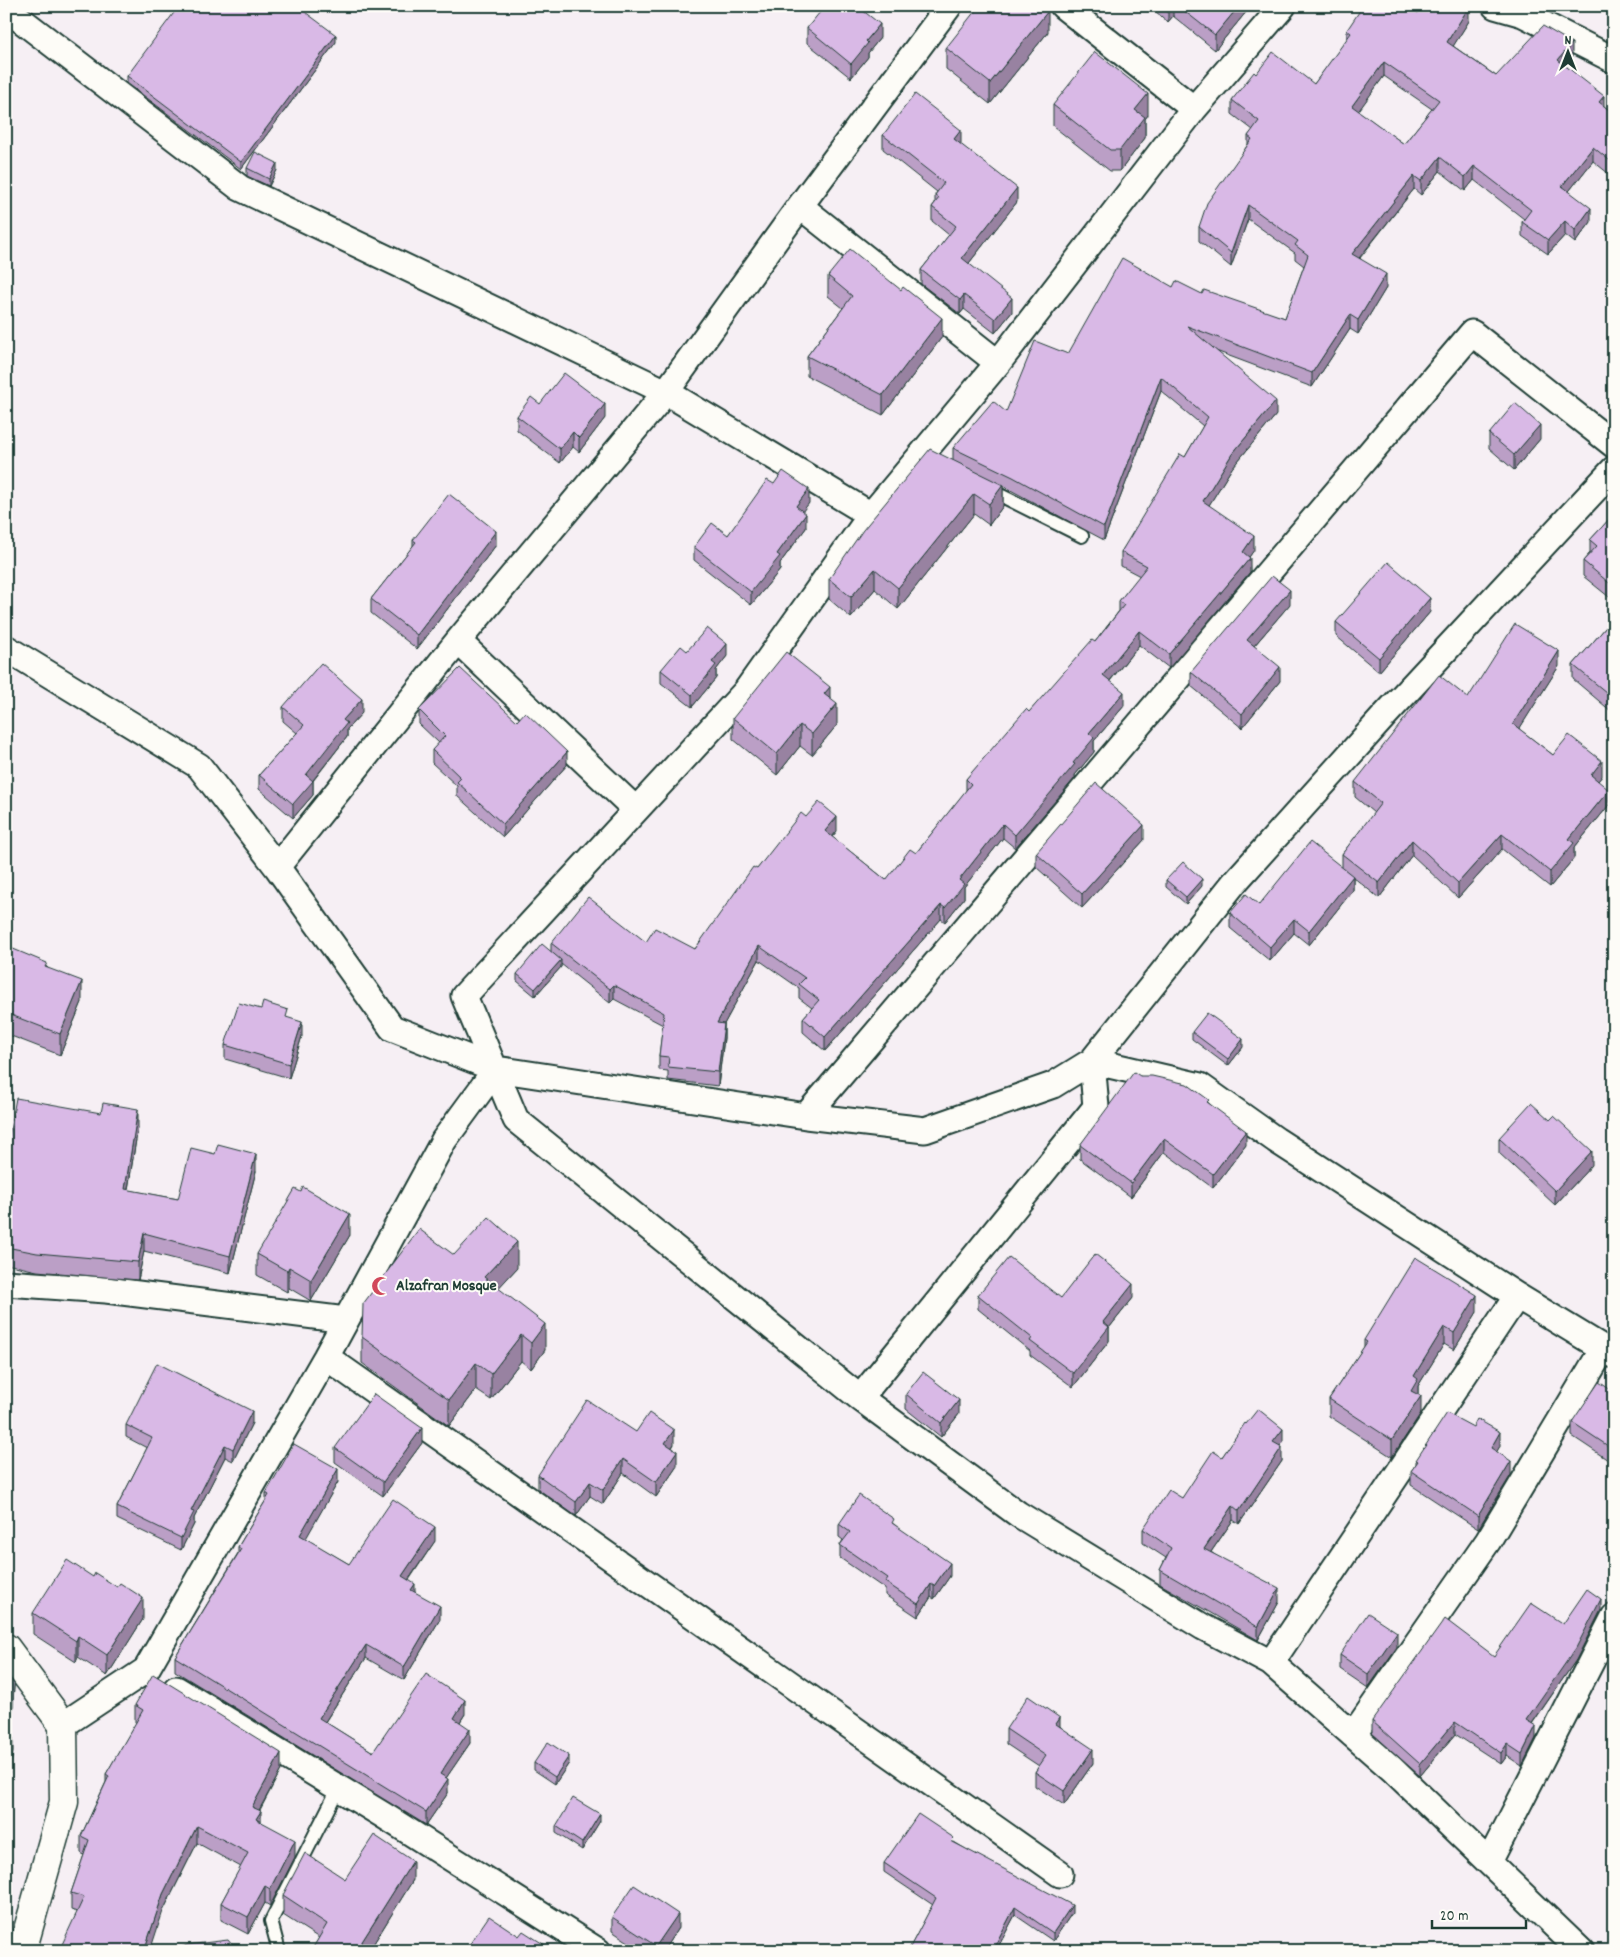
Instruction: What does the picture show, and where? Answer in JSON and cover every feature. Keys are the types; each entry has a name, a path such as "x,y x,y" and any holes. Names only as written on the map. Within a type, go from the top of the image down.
{"street":[{"path":"12,6 12,13 240,188 666,392 871,514"},
{"path":"277,867 458,641 666,392 800,206 949,6"},
{"path":"1063,6 1194,109"},
{"path":"1283,6 1194,109 925,458 871,514 746,691 634,809 464,996 516,1120 860,1398 1018,1514 1203,1626 1271,1663 1353,1735 1490,1862 1581,1951"},
{"path":"1495,6 1523,14 1614,60"},
{"path":"800,206 998,363"},
{"path":"806,1116 1472,333 1614,445"},
{"path":"6,648 199,766 277,867 392,1028 496,1070 806,1116 925,1130 1054,1085 1092,1061 1234,884 1387,713 1614,469"},
{"path":"458,641 634,809"},
{"path":"1092,1061 1200,1086 1284,1145 1517,1296 1610,1348 1488,1541 1353,1735"},
{"path":"860,1398 1096,1107 1092,1061"},
{"path":"63,1725 146,1670 326,1357 444,1140 496,1070"},
{"path":"6,1283 106,1290 346,1320"},
{"path":"1271,1663 1517,1296"},
{"path":"326,1357 1060,1874"},
{"path":"1490,1862 1614,1617"},
{"path":"6,1648 63,1725 64,1802 22,1951"},
{"path":"146,1670 339,1788 584,1947"}],"lane":[{"path":"980,485 1082,536"},
{"path":"278,1951 271,1921 339,1788"}],"building":[{"path":"179,6 297,6 336,35 241,162 127,76"},
{"path":"825,6 857,6 880,24 851,64 807,28"},
{"path":"979,6 1041,6 1048,11 990,83 946,48"},
{"path":"1178,6 1239,6 1215,35"},
{"path":"1363,6 1408,6 1418,13 1423,6 1469,7 1447,42 1496,76 1543,26 1572,43 1558,60 1604,96 1599,102 1614,114 1614,164 1593,147 1562,186 1591,208 1575,230 1565,221 1548,240 1522,222 1531,210 1474,166 1465,177 1440,157 1421,181 1414,176 1352,254 1386,274 1358,320 1350,315 1312,373 1187,326 1276,401 1232,454 1203,501 1254,536 1243,552 1250,558 1169,654 1139,631 1103,675 1124,692 1089,733 1094,738 1073,763 1075,764 1015,835 1003,824 959,880 964,884 945,908 941,905 825,1037 803,1018 819,1000 799,984 805,978 759,946 717,1023 724,1024 718,1072 668,1067 669,1057 659,1056 664,1013 614,985 610,989 551,943 588,897 646,942 655,928 695,949 753,867 757,869 801,813 806,817 819,802 837,817 825,831 886,880 910,849 916,853 971,784 966,779 1026,709 1029,712 1092,640 1095,642 1124,605 1119,601 1147,566 1121,552 1180,454 1185,457 1208,417 1161,377 1104,527 1013,477 953,448 993,401 1006,412 1035,341 1068,354 1122,258 1173,287 1176,281 1202,294 1204,290 1285,318 1308,255 1295,245 1298,241 1248,205 1231,253 1199,227 1207,203 1252,139 1248,136 1259,121 1232,100 1273,52 1314,84 1351,33 1347,30","holes":["1384,62 1439,100 1404,144 1352,106"]},
{"path":"1095,52 1148,94 1135,110 1145,117 1120,150 1110,150 1053,105"},
{"path":"915,94 961,130 954,139 1017,188 962,258 1012,298 995,319 964,295 960,300 921,270 956,226 932,207 939,198 935,195 944,183 883,135"},
{"path":"255,152 277,163 269,179 247,168"},
{"path":"850,249 901,290 903,287 942,318 883,395 807,356 852,296 828,276"},
{"path":"564,373 605,404 579,438 573,432 560,449 517,416 531,397 540,404"},
{"path":"1515,403 1540,425 1514,455 1489,434"},
{"path":"930,449 1003,485 989,504 974,494 898,588 875,569 851,597 829,579 863,530"},
{"path":"783,471 809,489 796,506 806,514 777,554 780,556 751,592 694,547 712,523 728,535 767,480 774,484"},
{"path":"449,494 496,531 417,635 371,599 416,542 413,540"},
{"path":"1614,514 1614,587 1583,561 1597,546 1590,540"},
{"path":"1388,562 1430,598 1379,658 1336,622"},
{"path":"1272,576 1290,590 1247,640 1280,667 1242,714 1191,672"},
{"path":"1614,618 1614,695 1612,697 1573,665"},
{"path":"1515,624 1559,651 1513,724 1553,755 1569,735 1602,761 1591,775 1609,790 1569,839 1574,843 1550,872 1502,834 1458,883 1412,840 1379,883 1342,854 1381,803 1355,782 1439,675 1468,698"},
{"path":"707,628 727,644 712,662 716,665 692,695 661,670 681,646 687,651"},
{"path":"786,652 830,687 824,694 837,704 812,734 800,725 777,754 733,718"},
{"path":"321,663 362,699 343,720 347,723 306,775 313,781 293,804 259,775 304,725 283,707"},
{"path":"460,668 517,721 525,712 567,752 503,824 457,782 461,778 432,750 445,736 419,710"},
{"path":"1096,783 1144,825 1082,894 1036,853"},
{"path":"1310,842 1353,876 1309,931 1294,919 1270,947 1230,913 1246,894 1259,905"},
{"path":"1183,862 1202,879 1186,897 1166,880"},
{"path":"542,944 561,960 535,989 517,974"},
{"path":"6,946 47,963 45,967 82,981 60,1034 6,1013"},
{"path":"263,1002 288,1010 286,1017 302,1022 289,1064 225,1045 239,1003 261,1009"},
{"path":"1207,1013 1243,1039 1228,1059 1192,1032"},
{"path":"1134,1072 1140,1076 1152,1076 1187,1084 1209,1100 1207,1102 1246,1131 1213,1174 1164,1139 1131,1183 1080,1145"},
{"path":"16,1098 101,1113 103,1103 138,1109 125,1189 178,1199 191,1148 215,1154 218,1144 256,1154 230,1256 144,1233 138,1262 37,1253 6,1247 6,1152"},
{"path":"1531,1103 1550,1120 1554,1116 1592,1151 1555,1191 1499,1138"},
{"path":"303,1187 350,1214 311,1280 289,1267 287,1271 257,1254 295,1189 301,1192"},
{"path":"489,1217 517,1242 484,1277 545,1324 531,1343 521,1335 491,1374 476,1363 449,1400 362,1337 363,1304 419,1229 454,1255"},
{"path":"1095,1254 1133,1284 1103,1322 1109,1327 1073,1373 1030,1341 1032,1338 978,1295 1009,1257 1061,1298"},
{"path":"1415,1257 1477,1295 1454,1333 1444,1327 1414,1376 1418,1379 1411,1391 1421,1396 1392,1440 1329,1399 1367,1342 1364,1340"},
{"path":"157,1363 252,1411 233,1449 225,1445 191,1511 194,1512 181,1538 117,1507 152,1438 126,1425"},
{"path":"923,1372 959,1400 941,1423 906,1394"},
{"path":"1599,1382 1614,1392 1614,1450 1572,1422"},
{"path":"374,1394 422,1428 383,1482 335,1448"},
{"path":"587,1400 636,1432 649,1413 674,1430 665,1443 677,1451 656,1482 623,1459 603,1490 590,1482 576,1502 538,1475"},
{"path":"1258,1409 1283,1429 1273,1442 1282,1447 1239,1511 1233,1506 1204,1549 1279,1588 1258,1627 1160,1570 1171,1548 1143,1529 1169,1490 1182,1498 1213,1451 1222,1457 1245,1423"},
{"path":"1447,1413 1473,1427 1477,1419 1500,1432 1491,1448 1511,1461 1478,1516 1411,1471 1418,1461 1416,1460"},
{"path":"294,1444 338,1469 300,1535 349,1564 393,1499 435,1527 402,1576 415,1584 411,1590 440,1606 404,1667 366,1645 319,1718 373,1752 426,1674 465,1700 454,1718 470,1729 440,1774 448,1779 426,1812 175,1657 241,1549 238,1547 269,1495 266,1493"},
{"path":"859,1495 894,1519 892,1523 950,1563 934,1586 931,1584 918,1604 885,1582 888,1578 840,1545 850,1532 839,1524"},
{"path":"67,1560 93,1577 95,1573 117,1587 120,1583 143,1598 107,1655 78,1636 76,1641 33,1613"},
{"path":"1587,1589 1601,1599 1576,1648 1526,1720 1536,1726 1522,1754 1507,1744 1501,1753 1455,1722 1420,1764 1372,1721 1445,1619 1494,1656 1531,1603 1563,1624"},
{"path":"1368,1613 1397,1632 1368,1674 1340,1655"},
{"path":"6,1674 14,1684 11,1737 13,1738 6,1775"},
{"path":"153,1674 281,1753 252,1807 261,1811 256,1819 295,1840 270,1889 265,1886 248,1917 221,1903 248,1853 197,1826 163,1894 144,1951 59,1951 84,1897 71,1893 89,1840 81,1836 109,1776 106,1774 143,1710 135,1705"},
{"path":"1028,1696 1060,1718 1056,1724 1093,1749 1064,1791 1035,1772 1046,1756 1006,1729"},
{"path":"548,1742 569,1756 555,1777 534,1763"},
{"path":"573,1798 600,1814 582,1843 556,1826"},
{"path":"918,1814 954,1838 951,1841 1072,1905 1053,1933 1015,1907 992,1951 908,1951 936,1898 884,1863"},
{"path":"374,1835 413,1861 356,1951 311,1951 327,1924 283,1895 305,1853 345,1879"},
{"path":"634,1885 678,1914 656,1946 612,1917"},
{"path":"489,1916 519,1936 523,1931 551,1949 549,1951 465,1951"},
{"path":"228,1940 237,1951 174,1951 187,1945"}],"place":[{"name":"Alzafran Mosque","path":"381,1286"}]}
